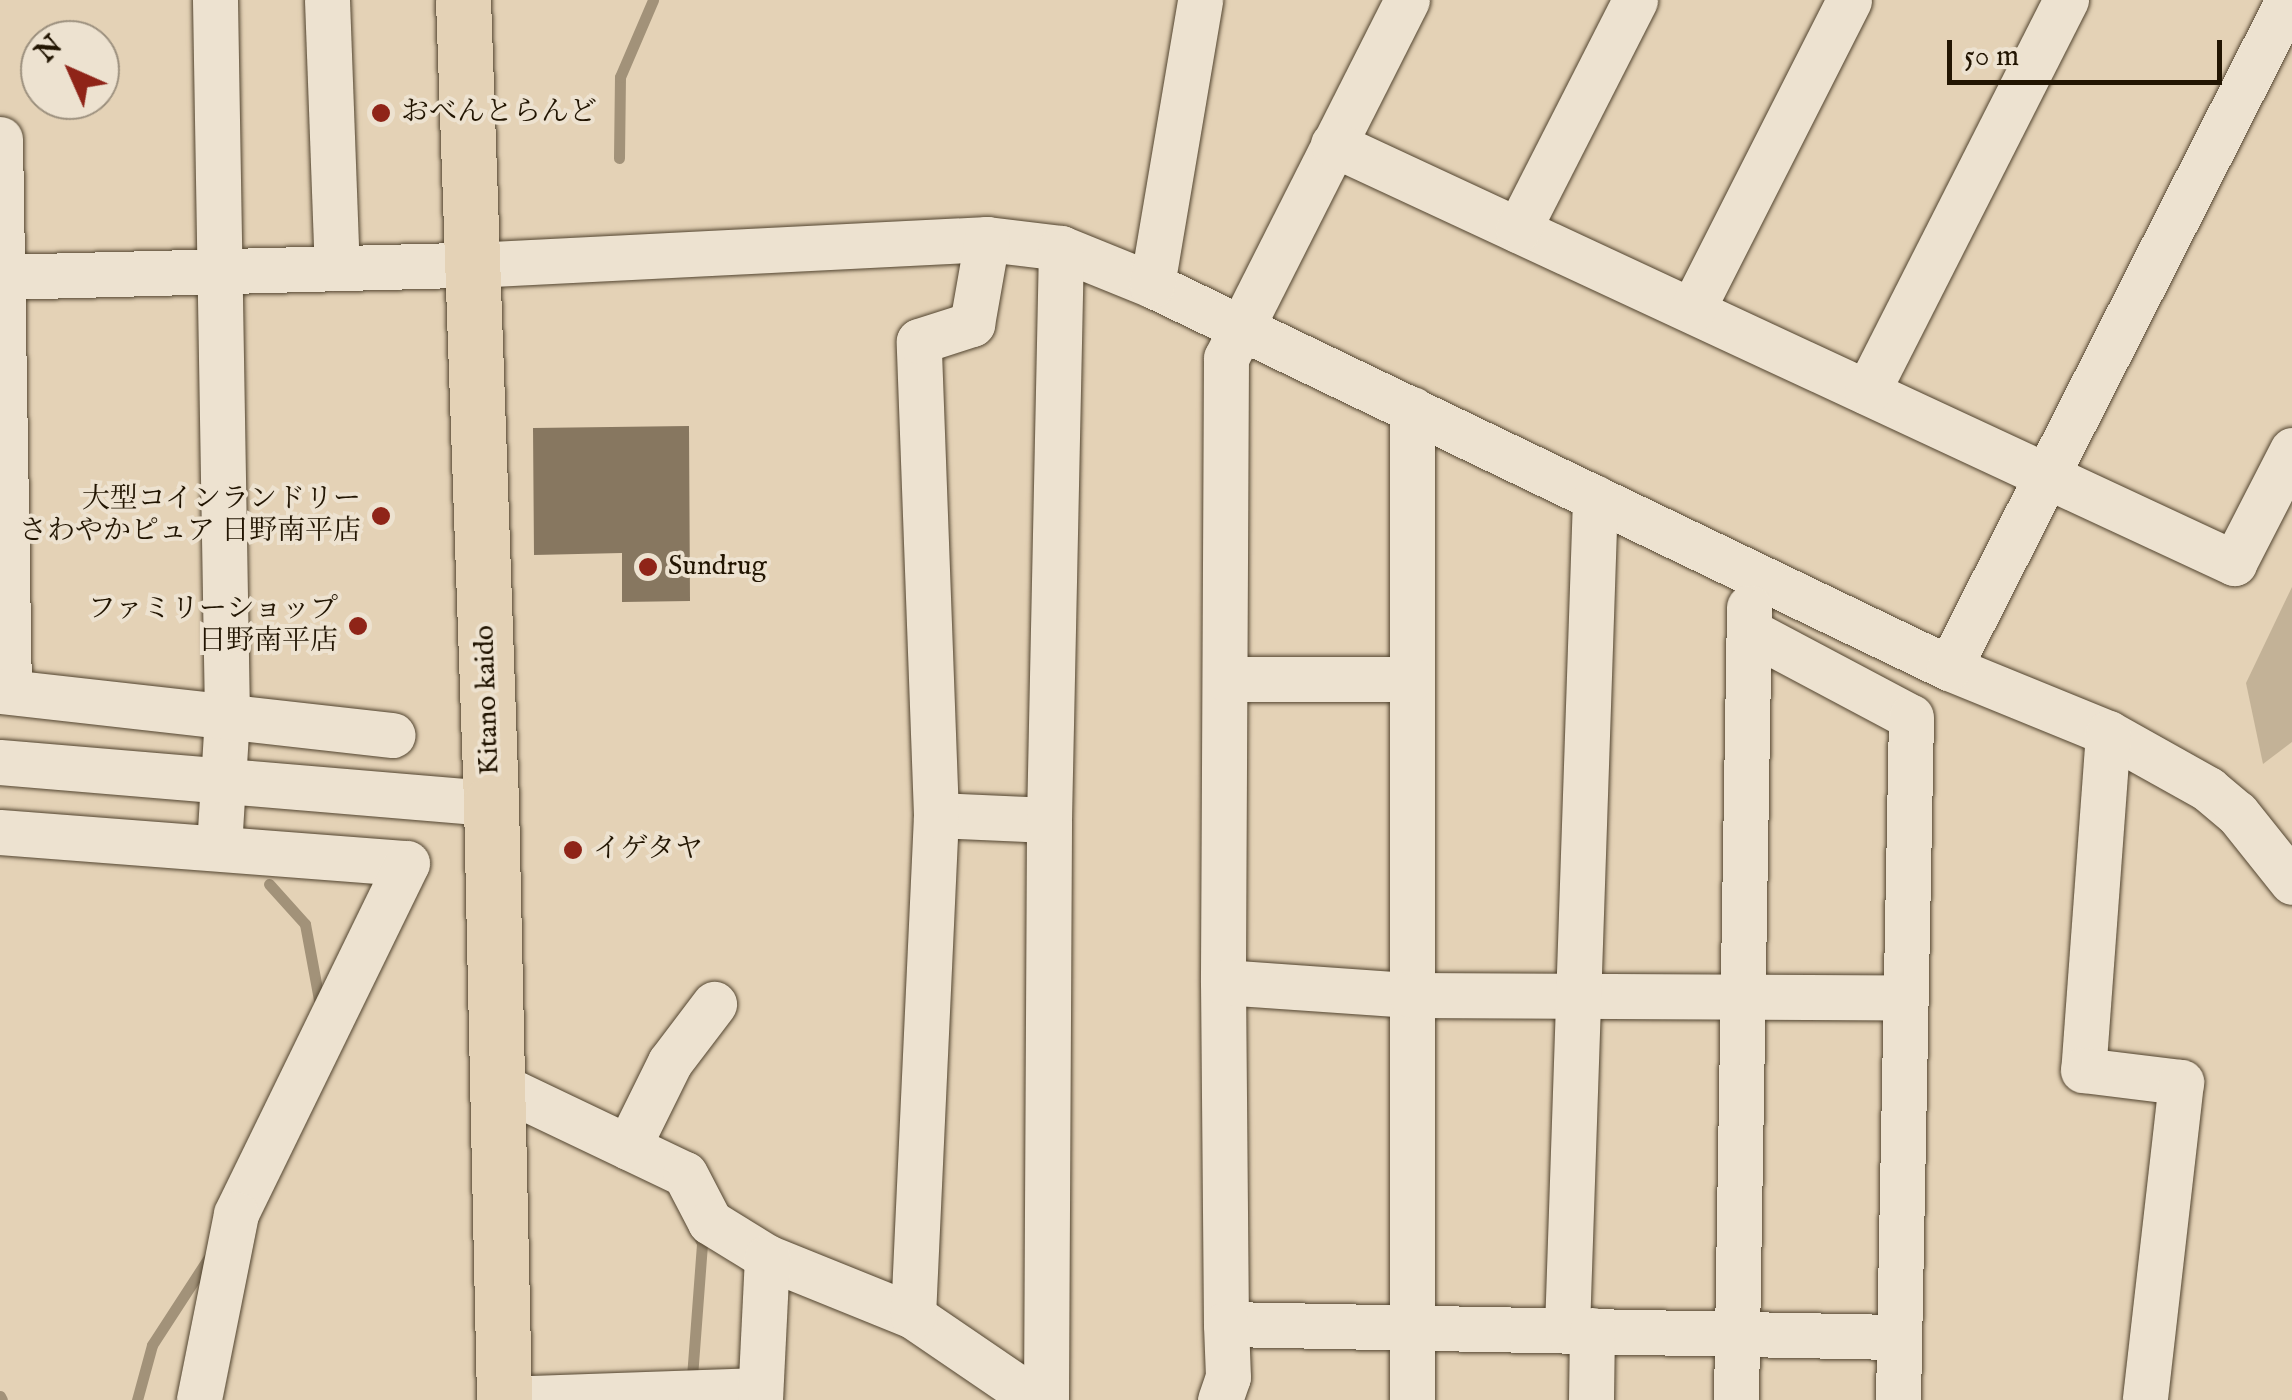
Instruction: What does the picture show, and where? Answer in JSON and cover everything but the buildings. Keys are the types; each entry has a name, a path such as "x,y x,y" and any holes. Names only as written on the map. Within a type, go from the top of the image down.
{"main road":[{"name":"Kitano kaido","path":"463,0 491,804 504,1400"}],"street":[{"path":"215,0 227,716 219,848"},
{"path":"327,0 337,268"},
{"path":"1152,284 1200,0"},
{"path":"1220,1400 1228,1377 1223,982 1226,358 1407,0"},
{"path":"1518,230 1635,0"},
{"path":"1692,310 1850,0"},
{"path":"1867,392 2066,0"},
{"path":"1949,668 2288,0"},
{"path":"0,139 4,691 393,735"},
{"path":"1333,144 2234,563 2292,450"},
{"path":"2,277 472,264 986,239 1061,248 1152,284 1949,668 2108,733 2208,789 2237,813 2292,882"},
{"path":"912,1316 936,815 918,341 972,324 986,239"},
{"path":"1046,1400 1049,820 1061,248"},
{"path":"1412,409 1412,1400"},
{"path":"1591,1400 1580,1329 1580,996 1596,497"},
{"path":"1736,1400 1751,572"},
{"path":"1748,632 1911,717 1898,1400"},
{"path":"1226,679 1410,679"},
{"path":"2108,733 2084,1070 2182,1082 2145,1400"},
{"path":"0,762 491,804"},
{"path":"936,815 1049,820"},
{"path":"0,832 406,863 236,1214 199,1400"},
{"path":"1223,982 1411,995 1906,998"},
{"path":"628,1147 670,1062 714,1004"},
{"path":"496,1084 685,1174 710,1222 768,1257 912,1316 1036,1400"},
{"path":"504,1400 759,1395 768,1257"},
{"path":"1226,1324 1900,1337"}],"shaded area":[{"path":"2292,587 2292,742 2263,764 2246,683"}],"waterway":[{"path":"619,158 620,77 653,0"},
{"path":"269,884 305,924 320,1005"},
{"path":"692,1377 702,1243 697,1233"},
{"path":"137,1400 152,1345 211,1254"},
{"path":"0,1396 2,1400"}],"place":[{"name":"おべんとらんど","path":"381,113"},
{"name":"大型コインランドリー さわやかピュア 日野南平店","path":"381,516"},
{"name":"Sundrug","path":"648,567"},
{"name":"ファミリーショップ 日野南平店","path":"358,626"},
{"name":"イゲタヤ","path":"573,850"}]}
